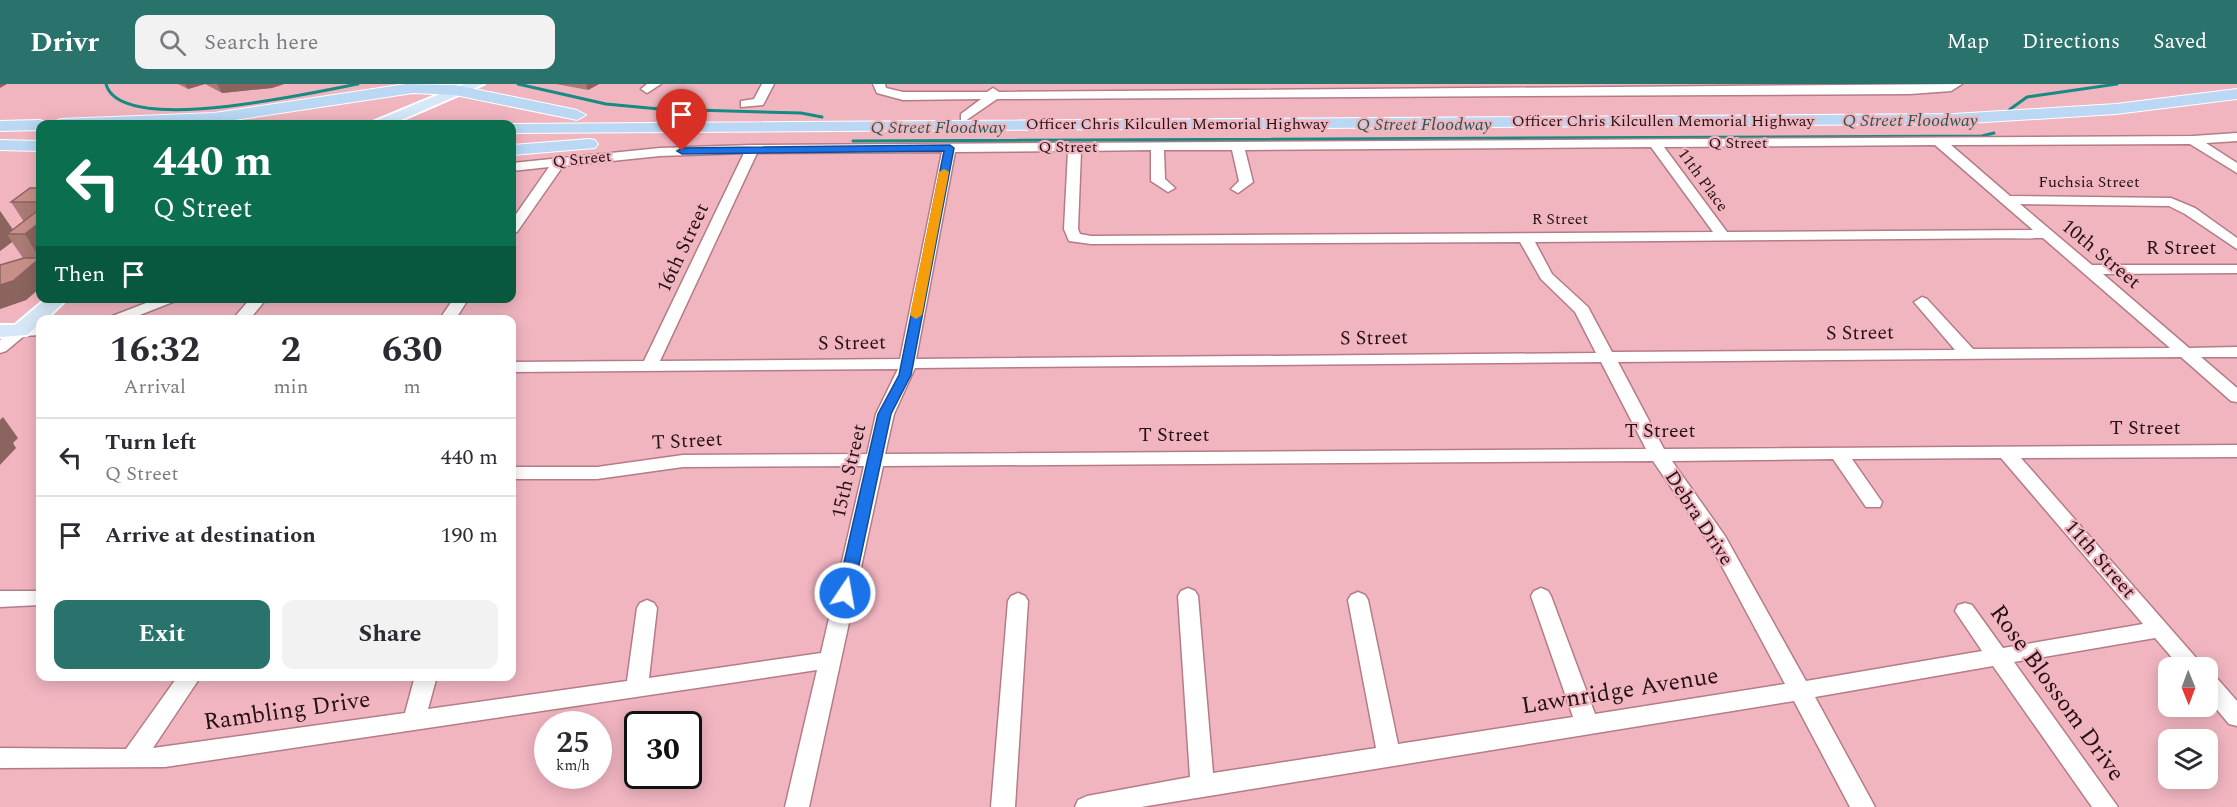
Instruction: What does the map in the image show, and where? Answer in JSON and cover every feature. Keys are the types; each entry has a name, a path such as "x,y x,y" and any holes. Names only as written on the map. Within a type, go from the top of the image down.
{"highway":[{"path":"192,120 413,88 462,87 551,112 658,120 743,123 772,127"},
{"name":"Officer Chris Kilcullen Memorial Highway","path":"516,128 1953,119 2116,109 2237,94"},
{"name":"Officer Chris Kilcullen Memorial Highway","path":"516,137 753,142 1962,126 2115,117 2237,102"},
{"path":"0,128 36,125"},
{"path":"0,128 36,130"},
{"path":"516,150 609,142 728,139 753,142"},
{"path":"0,140 36,140"},
{"path":"0,145 36,146"}],"main road":[{"path":"390,120 462,87 477,84"},
{"path":"10,331 51,303"}],"street":[{"path":"745,104 759,102 768,84"},
{"path":"883,89 903,96 993,90 1951,87 1956,84"},
{"path":"965,117 993,90"},
{"name":"Q Street","path":"516,166 753,142 950,148 2193,140 2237,137"},
{"path":"2193,140 2237,168"},
{"name":"16th Street","path":"650,365 753,142"},
{"name":"10th Street","path":"1939,142 2237,397"},
{"name":"11th Place","path":"1655,144 1724,237"},
{"path":"1238,146 1246,182 1238,189"},
{"name":"R Street","path":"1075,147 1071,229 1074,237 1101,240 2046,234"},
{"path":"1157,147 1158,181 1168,188"},
{"name":"15th Street","path":"797,807 885,414 905,375 950,148"},
{"path":"516,223 560,160"},
{"name":"Fuchsia Street","path":"2007,200 2171,202 2190,211 2237,245"},
{"name":"Debra Drive","path":"1525,237 1546,276 1582,310 1657,453 1718,541 1863,807"},
{"name":"R Street","path":"2089,270 2237,269"},
{"path":"1922,302 1967,353"},
{"path":"125,315 161,303"},
{"path":"245,315 255,303"},
{"path":"0,348 10,331 36,330"},
{"name":"S Street","path":"516,366 2237,352"},
{"name":"11th Street","path":"2005,451 2185,657"},
{"name":"T Street","path":"516,473 597,473 683,461 2237,451"},
{"path":"1838,453 1873,502"},
{"path":"1188,596 1202,785"},
{"path":"1541,596 1587,723"},
{"path":"0,599 36,598"},
{"path":"1359,600 1389,755"},
{"path":"1003,807 1018,601"},
{"path":"637,688 647,608"},
{"name":"Rose Blossom Drive","path":"1965,611 2106,807"},
{"name":"Lawnridge Avenue","path":"1088,807 1202,785 1798,691 2161,629"},
{"name":"Rambling Drive","path":"0,758 132,759 830,660"},
{"path":"132,759 187,681"},
{"path":"414,720 425,681"},
{"path":"2218,695 2237,717"}],"building":[{"path":"30,188 36,188 36,202 11,202"},
{"path":"36,212 36,225 25,234 7,234"},
{"path":"24,258 36,258 36,261 13,281 0,285 0,265"}],"waterway":[{"name":"Q Street Floodway","path":"106,84 119,100 146,108 182,110 264,101 358,84"},
{"name":"Q Street Floodway","path":"518,84 606,104 659,109 801,113 822,117"},
{"name":"Q Street Floodway","path":"2009,110 2027,97 2117,84"},
{"name":"Q Street Floodway","path":"853,141 1982,136 1994,133"}],"slow traffic":[{"path":"916,315 944,172"}],"route":[{"path":"682,151 950,148 905,375 885,414 845,593"}]}
